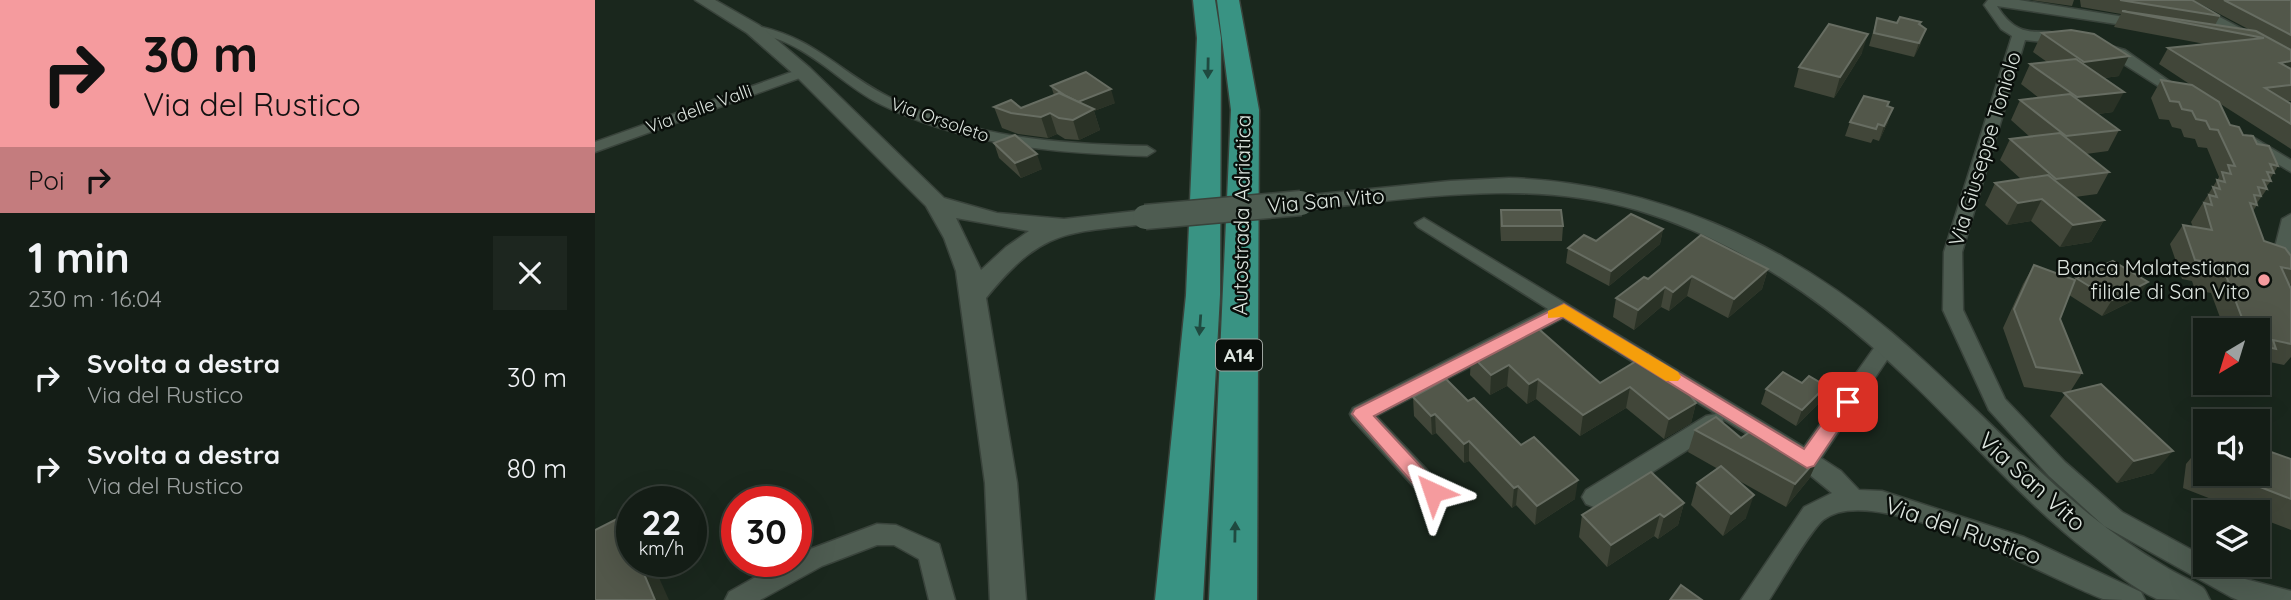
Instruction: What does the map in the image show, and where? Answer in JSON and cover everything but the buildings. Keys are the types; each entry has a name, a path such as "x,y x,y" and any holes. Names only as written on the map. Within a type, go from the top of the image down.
{"highway":[{"name":"Autostrada Adriatica","path":"1179,600 1203,295 1209,38 1204,0"},
{"name":"Autostrada Adriatica","path":"1228,0 1245,110 1233,600"},
{"path":"1245,110 1258,72 1247,0"}],"street":[{"name":"Via Orsoleto","path":"703,0 753,29 803,72 936,203 956,238 969,271 973,297"},
{"path":"1996,0 2156,26"},
{"name":"Via Giuseppe Toniolo","path":"1996,0 1990,5 2001,24 2019,36 2088,45 2120,54 2199,106"},
{"path":"2175,0 2291,63"},
{"name":"Via Orsoleto","path":"753,29 778,32 794,40 885,101 987,137 1040,147 1147,151"},
{"path":"2210,34 2250,41"},
{"name":"Via Giuseppe Toniolo","path":"2019,36 1953,252 1953,310 1958,322 1997,404 2057,469 2113,519 2240,589 2283,600"},
{"name":"Via delle Valli","path":"595,147 803,72"},
{"path":"2243,135 2291,167"},
{"name":"Via San Vito","path":"973,297 1004,261 1031,242 1065,225 1496,186 1536,186 1583,191 1640,204 1692,220 1735,240 1838,303 1888,343 2041,495 2155,581 2193,600"},
{"name":"Via Orsoleto","path":"936,203 977,218 1017,224 1065,225"},
{"path":"2291,219 2283,251 2291,258"},
{"path":"1425,223 1807,460 1833,478 1853,500"},
{"path":"973,297 1001,483 1008,600"},
{"path":"1433,492 1361,414 1564,309"},
{"path":"1807,460 1888,343"},
{"path":"1594,497 1730,413"},
{"path":"1754,600 1812,514 1833,503 1853,500"},
{"name":"Via del Rustico","path":"1853,500 1882,501 2015,545 2132,600"},
{"path":"738,600 764,583 850,542 890,534 930,552 942,600"},
{"name":"Via del Rustico","path":"2094,582 2118,600"}],"slow traffic":[{"path":"1554,314 1564,309 1672,377"}],"place":[{"name":"Banca Malatestiana filiale di San Vito","path":"2264,280"}],"route":[{"path":"1433,492 1361,414 1564,309 1807,460 1848,402"}]}
